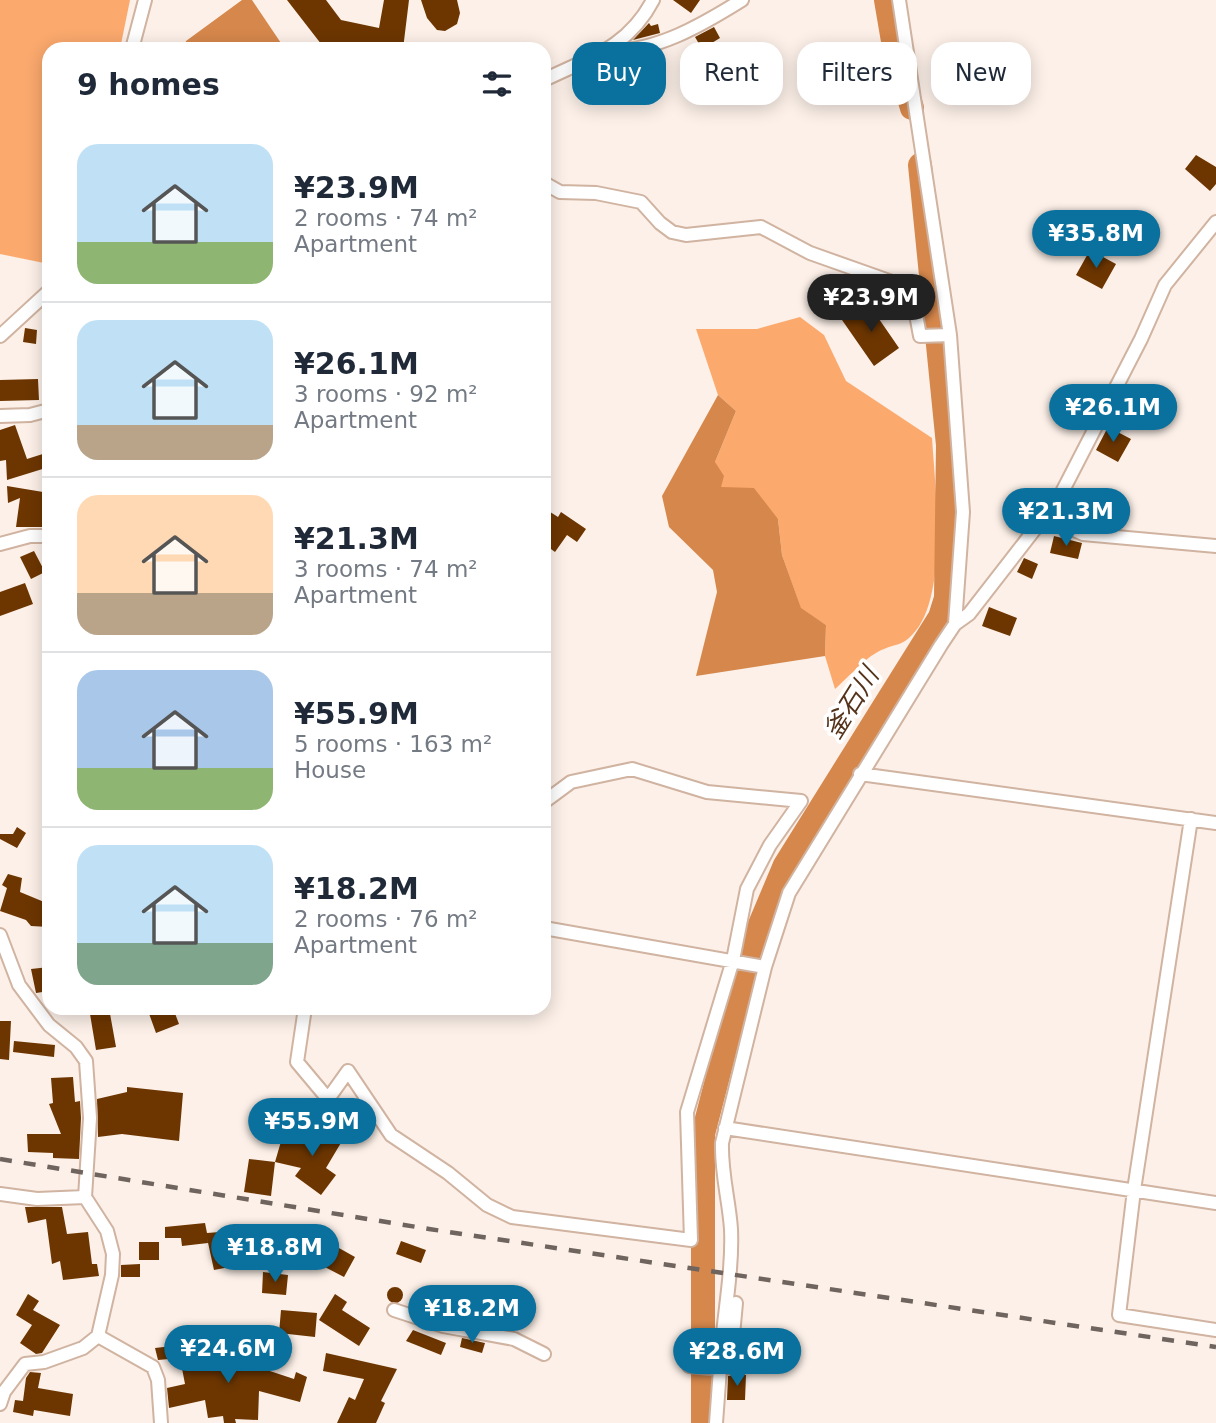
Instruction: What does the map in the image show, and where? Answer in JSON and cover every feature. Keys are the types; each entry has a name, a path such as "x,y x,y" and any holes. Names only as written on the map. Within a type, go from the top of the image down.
{"street":[{"path":"134,42 145,0"},
{"path":"618,42 634,28 653,0"},
{"path":"658,42 742,0"},
{"path":"899,0 950,335 963,512 955,624"},
{"path":"551,77 572,67"},
{"path":"551,187 560,192 596,193 641,202 672,232 686,235 761,227 810,253 906,287 913,298 920,336 950,335"},
{"path":"716,1423 717,1368 731,1247 731,1226 721,1171 725,1128 761,966 789,893 955,624 969,614 1045,517 1076,469 1165,285 1216,222"},
{"path":"0,336 42,297"},
{"path":"0,416 42,412"},
{"path":"1045,517 1083,534 1216,546"},
{"path":"0,544 30,536 42,536"},
{"path":"304,1015 297,1062 328,1099 348,1071 391,1135 448,1173 487,1205 512,1217 691,1240 687,1112 735,961 747,889 770,845 802,801 707,792 632,769 571,782 551,797"},
{"path":"860,774 1216,823"},
{"path":"1191,819 1134,1191 1119,1315 1216,1330"},
{"path":"551,930 761,966"},
{"path":"0,936 19,985 49,1025 76,1047 86,1061 90,1118 85,1197 107,1231 113,1254 112,1275 98,1336 83,1348 44,1362 25,1364 4,1392 0,1404"},
{"path":"725,1128 1216,1203"},
{"path":"0,1194 37,1199 85,1197"},
{"path":"691,1366 730,1367 736,1303"},
{"path":"394,1310 443,1326 514,1339 544,1354"},
{"path":"98,1336 153,1367 158,1380 160,1423"}],"shaded area":[{"path":"0,0 130,0 121,42 42,42 42,263 0,254"},
{"path":"242,0 252,0 280,42 186,42"},
{"path":"800,317 824,335 846,381 932,438 937,541 931,596 924,618 909,638 871,656 835,689 825,656 826,625 801,609 782,555 778,519 720,488 715,462 736,411 718,395 696,329 757,329"},
{"path":"718,395 736,411 715,462 724,476 721,487 754,488 778,519 782,555 801,608 826,625 825,656 696,676 717,592 713,570 669,527 662,496"}],"building":[{"path":"287,0 326,0 341,20 379,28 384,0 409,0 404,42 320,42"},
{"path":"421,0 457,0 460,13 457,24 445,31 437,30 427,18"},
{"path":"673,0 700,0 691,13"},
{"path":"649,23 651,26 658,24 660,33 633,40"},
{"path":"714,27 720,38 713,42 698,42 695,37"},
{"path":"1196,155 1216,167 1216,184 1210,191 1185,169"},
{"path":"1090,250 1116,264 1102,289 1076,275"},
{"path":"868,303 899,348 874,366 842,320"},
{"path":"25,328 37,330 36,344 23,342"},
{"path":"38,379 39,400 0,401 0,380"},
{"path":"1148,399 1173,406 1168,425 1142,418"},
{"path":"15,425 27,459 42,454 42,469 7,480 6,460 0,461 0,430"},
{"path":"1108,427 1131,439 1118,462 1096,450"},
{"path":"7,486 42,492 42,527 16,527 20,498 8,503"},
{"path":"551,512 558,517 561,512 586,529 577,542 567,535 555,552 551,549"},
{"path":"1054,536 1082,543 1078,559 1050,553"},
{"path":"34,551 42,566 42,574 31,579 20,557"},
{"path":"1024,558 1038,564 1032,579 1017,572"},
{"path":"25,583 33,604 0,616 0,592"},
{"path":"989,607 1017,618 1010,636 982,626"},
{"path":"17,827 26,833 17,848 0,839 0,834 13,834"},
{"path":"8,874 22,878 20,892 42,901 42,927 31,926 26,920 0,911 7,888 2,885"},
{"path":"42,968 42,992 36,993 31,969"},
{"path":"90,1015 110,1015 116,1047 96,1050"},
{"path":"150,1015 176,1015 179,1024 156,1033"},
{"path":"0,1021 11,1021 9,1060 0,1059"},
{"path":"14,1041 55,1045 54,1057 13,1052"},
{"path":"73,1077 75,1102 80,1101 79,1159 53,1158 53,1153 28,1152 27,1134 61,1134 49,1104 53,1103 51,1078"},
{"path":"127,1087 183,1093 179,1141 122,1134 98,1137 97,1099 127,1092"},
{"path":"274,1103 290,1110 283,1124 268,1117"},
{"path":"324,1124 345,1136 326,1168 336,1175 321,1195 295,1176 301,1168 275,1162 282,1138 311,1145"},
{"path":"249,1159 275,1162 271,1196 244,1192"},
{"path":"25,1207 62,1207 67,1234 88,1232 92,1264 97,1264 99,1276 63,1280 60,1261 52,1264 46,1219 28,1223"},
{"path":"205,1223 207,1233 233,1231 235,1254 243,1252 245,1264 214,1270 207,1238 208,1243 182,1246 181,1238 165,1238 165,1227"},
{"path":"401,1241 426,1250 421,1263 396,1254"},
{"path":"139,1242 159,1242 159,1260 139,1260"},
{"path":"330,1243 355,1257 344,1277 319,1264"},
{"path":"140,1264 140,1277 121,1277 121,1265"},
{"path":"263,1272 288,1275 286,1295 262,1293"},
{"path":"395,1287 403,1295 395,1303 387,1295"},
{"path":"28,1294 39,1301 33,1310 60,1325 42,1353 36,1354 20,1343 32,1325 16,1315"},
{"path":"335,1294 347,1302 342,1310 370,1328 359,1346 319,1320"},
{"path":"281,1310 317,1313 315,1337 279,1333"},
{"path":"413,1330 446,1343 441,1355 406,1341"},
{"path":"462,1338 485,1343 482,1353 460,1347"},
{"path":"190,1344 194,1368 231,1358 294,1379 296,1372 307,1377 300,1402 259,1391 258,1420 235,1419 236,1423 224,1423 223,1416 208,1418 205,1400 169,1408 167,1388 185,1384 180,1358 158,1360 155,1348"},
{"path":"326,1353 397,1369 381,1401 385,1403 376,1423 337,1423 349,1397 355,1400 364,1379 323,1371"},
{"path":"30,1372 41,1373 38,1388 73,1394 70,1416 34,1410 33,1416 13,1412 15,1400 23,1401 26,1378"},
{"path":"746,1375 745,1400 727,1400 728,1376"}],"waterway":[{"name":"釜石川","path":"886,0 894,47 912,108"},
{"name":"釜石川","path":"703,1423 703,1134 753,941 785,865 940,617 946,598 948,445 920,165"}],"railway":[{"path":"0,1159 429,1229 1216,1347"}]}
